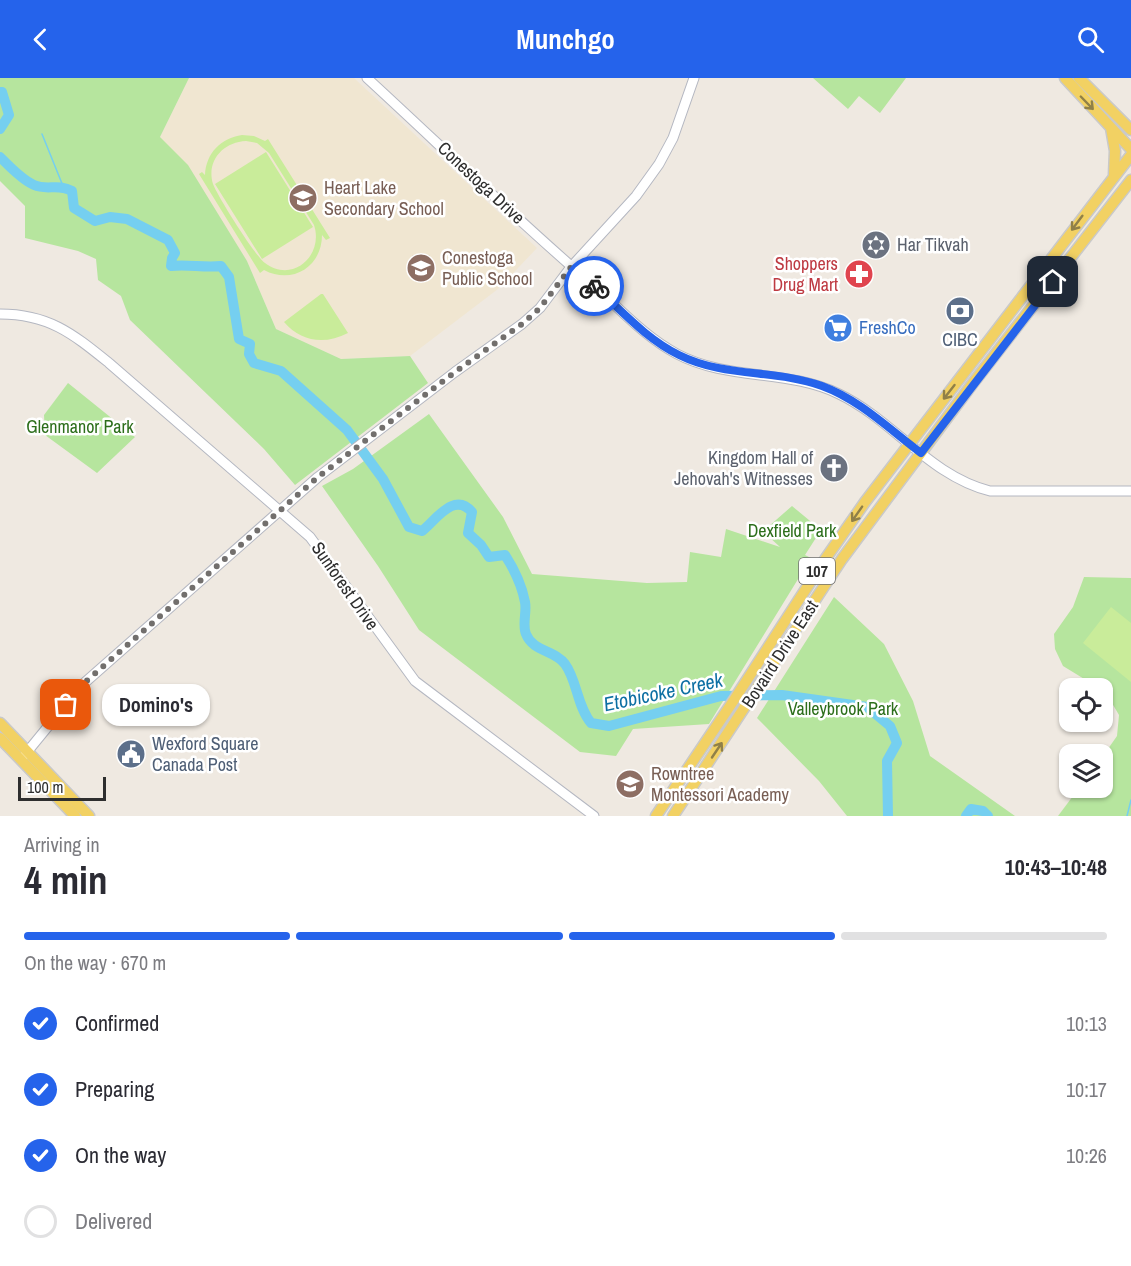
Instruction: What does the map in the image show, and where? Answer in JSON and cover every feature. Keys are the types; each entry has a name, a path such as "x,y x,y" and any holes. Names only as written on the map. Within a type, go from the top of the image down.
{"main road":[{"path":"1065,78 1131,149"},
{"path":"1079,78 1131,130"},
{"path":"1111,128 1115,151 1113,177"},
{"name":"Bovaird Drive East","path":"656,816 826,558 909,444 1131,155"},
{"name":"Bovaird Drive East","path":"673,816 842,559 1131,180"},
{"path":"1120,194 1131,185"},
{"path":"0,723 24,756 75,816"},
{"path":"0,738 24,756 89,816"}],"street":[{"name":"Conestoga Drive","path":"367,78 646,334 679,356 720,369 801,380 821,386 854,402 956,479 990,491 1131,491"},
{"path":"24,756 82,685 332,465 522,324 540,308 571,267 636,196 659,164 673,138 694,78"},
{"name":"Sunforest Drive","path":"0,314 40,319 78,338 310,537 415,681 594,816"}],"shaded area":[{"path":"189,78 354,78 537,248 498,289 410,356 341,359 276,329 247,261 160,137"}],"green space":[{"path":"0,78 189,78 160,137 188,165 247,261 276,329 341,359 410,356 428,383 295,485 264,449 130,320 121,296 98,280 96,259 78,251 25,238 25,206 0,181"},
{"path":"813,78 906,78 880,113 859,96 848,109"},
{"path":"242,135 254,136 265,141 268,139 330,238 326,240 322,235 317,256 304,270 285,275 264,270 260,273 199,174 202,172 205,175 208,160 216,148","holes":["238,142 257,143 269,153 314,225 316,236 314,247 304,263 295,268 276,269 260,258 237,226 213,184 212,168 218,154"]},
{"path":"266,152 313,227 262,259 215,184"},
{"path":"321,294 348,333 331,339 314,340 298,334 284,322"},
{"name":"Glenmanor Park","path":"68,383 135,437 97,473 45,435 44,415"},
{"name":"Dexfield Park","path":"429,414 503,517 532,574 647,583 687,582 690,552 721,557 726,529 780,547 768,536 768,527 792,506 821,530 805,555 811,558 709,724 633,729 616,756 580,752 419,630 322,486 353,469"},
{"path":"1084,577 1131,578 1131,816 1058,816 1072,798 1113,798 1111,744 1117,736 1119,715 1113,705 1113,678 1083,678 1063,666 1055,649 1054,634 1073,607"},
{"name":"Valleybrook Park","path":"834,597 884,644 913,701 930,756 1015,816 847,816 819,781 757,718"},
{"path":"1111,607 1131,623 1131,682 1083,643"}],"waterway":[{"name":"Etobicoke Creek","path":"0,92 2,92 9,115 0,129"},
{"path":"42,134 63,186"},
{"name":"Etobicoke Creek","path":"0,157 29,183 72,191 74,208 95,221 110,217 127,219 168,240 175,253 171,266 221,266 229,277 239,339 250,344 249,354 254,363 281,371 347,430 383,479 409,527 422,531 452,506 465,506 472,512 468,533 481,545 489,557 505,555 524,596 524,627 529,640 561,659 565,664 591,723 609,726 721,696 782,695 867,707 890,726 897,743 887,761 888,816"},
{"path":"1127,816 1131,800"},
{"name":"Etobicoke Creek","path":"966,816 971,809 983,811 988,816"}],"way so far":[{"path":"66,705 82,685 318,477 455,372 522,324 540,308 571,267 594,286"}],"place":[{"name":"Heart Lake Secondary School","path":"303,198"},
{"name":"Har Tikvah","path":"876,245"},
{"name":"Conestoga Public School","path":"421,268"},
{"name":"Shoppers Drug Mart","path":"859,274"},
{"name":"CIBC","path":"960,311"},
{"name":"FreshCo","path":"838,328"},
{"name":"Kingdom Hall of Jehovah's Witnesses","path":"834,468"},
{"name":"Domino's","path":"66,705"},
{"name":"Wexford Square Canada Post","path":"131,754"},
{"name":"Rowntree Montessori Academy","path":"630,784"}],"route":[{"path":"594,286 646,334 679,356 720,369 801,380 821,386 854,402 921,453 1053,282"}]}
